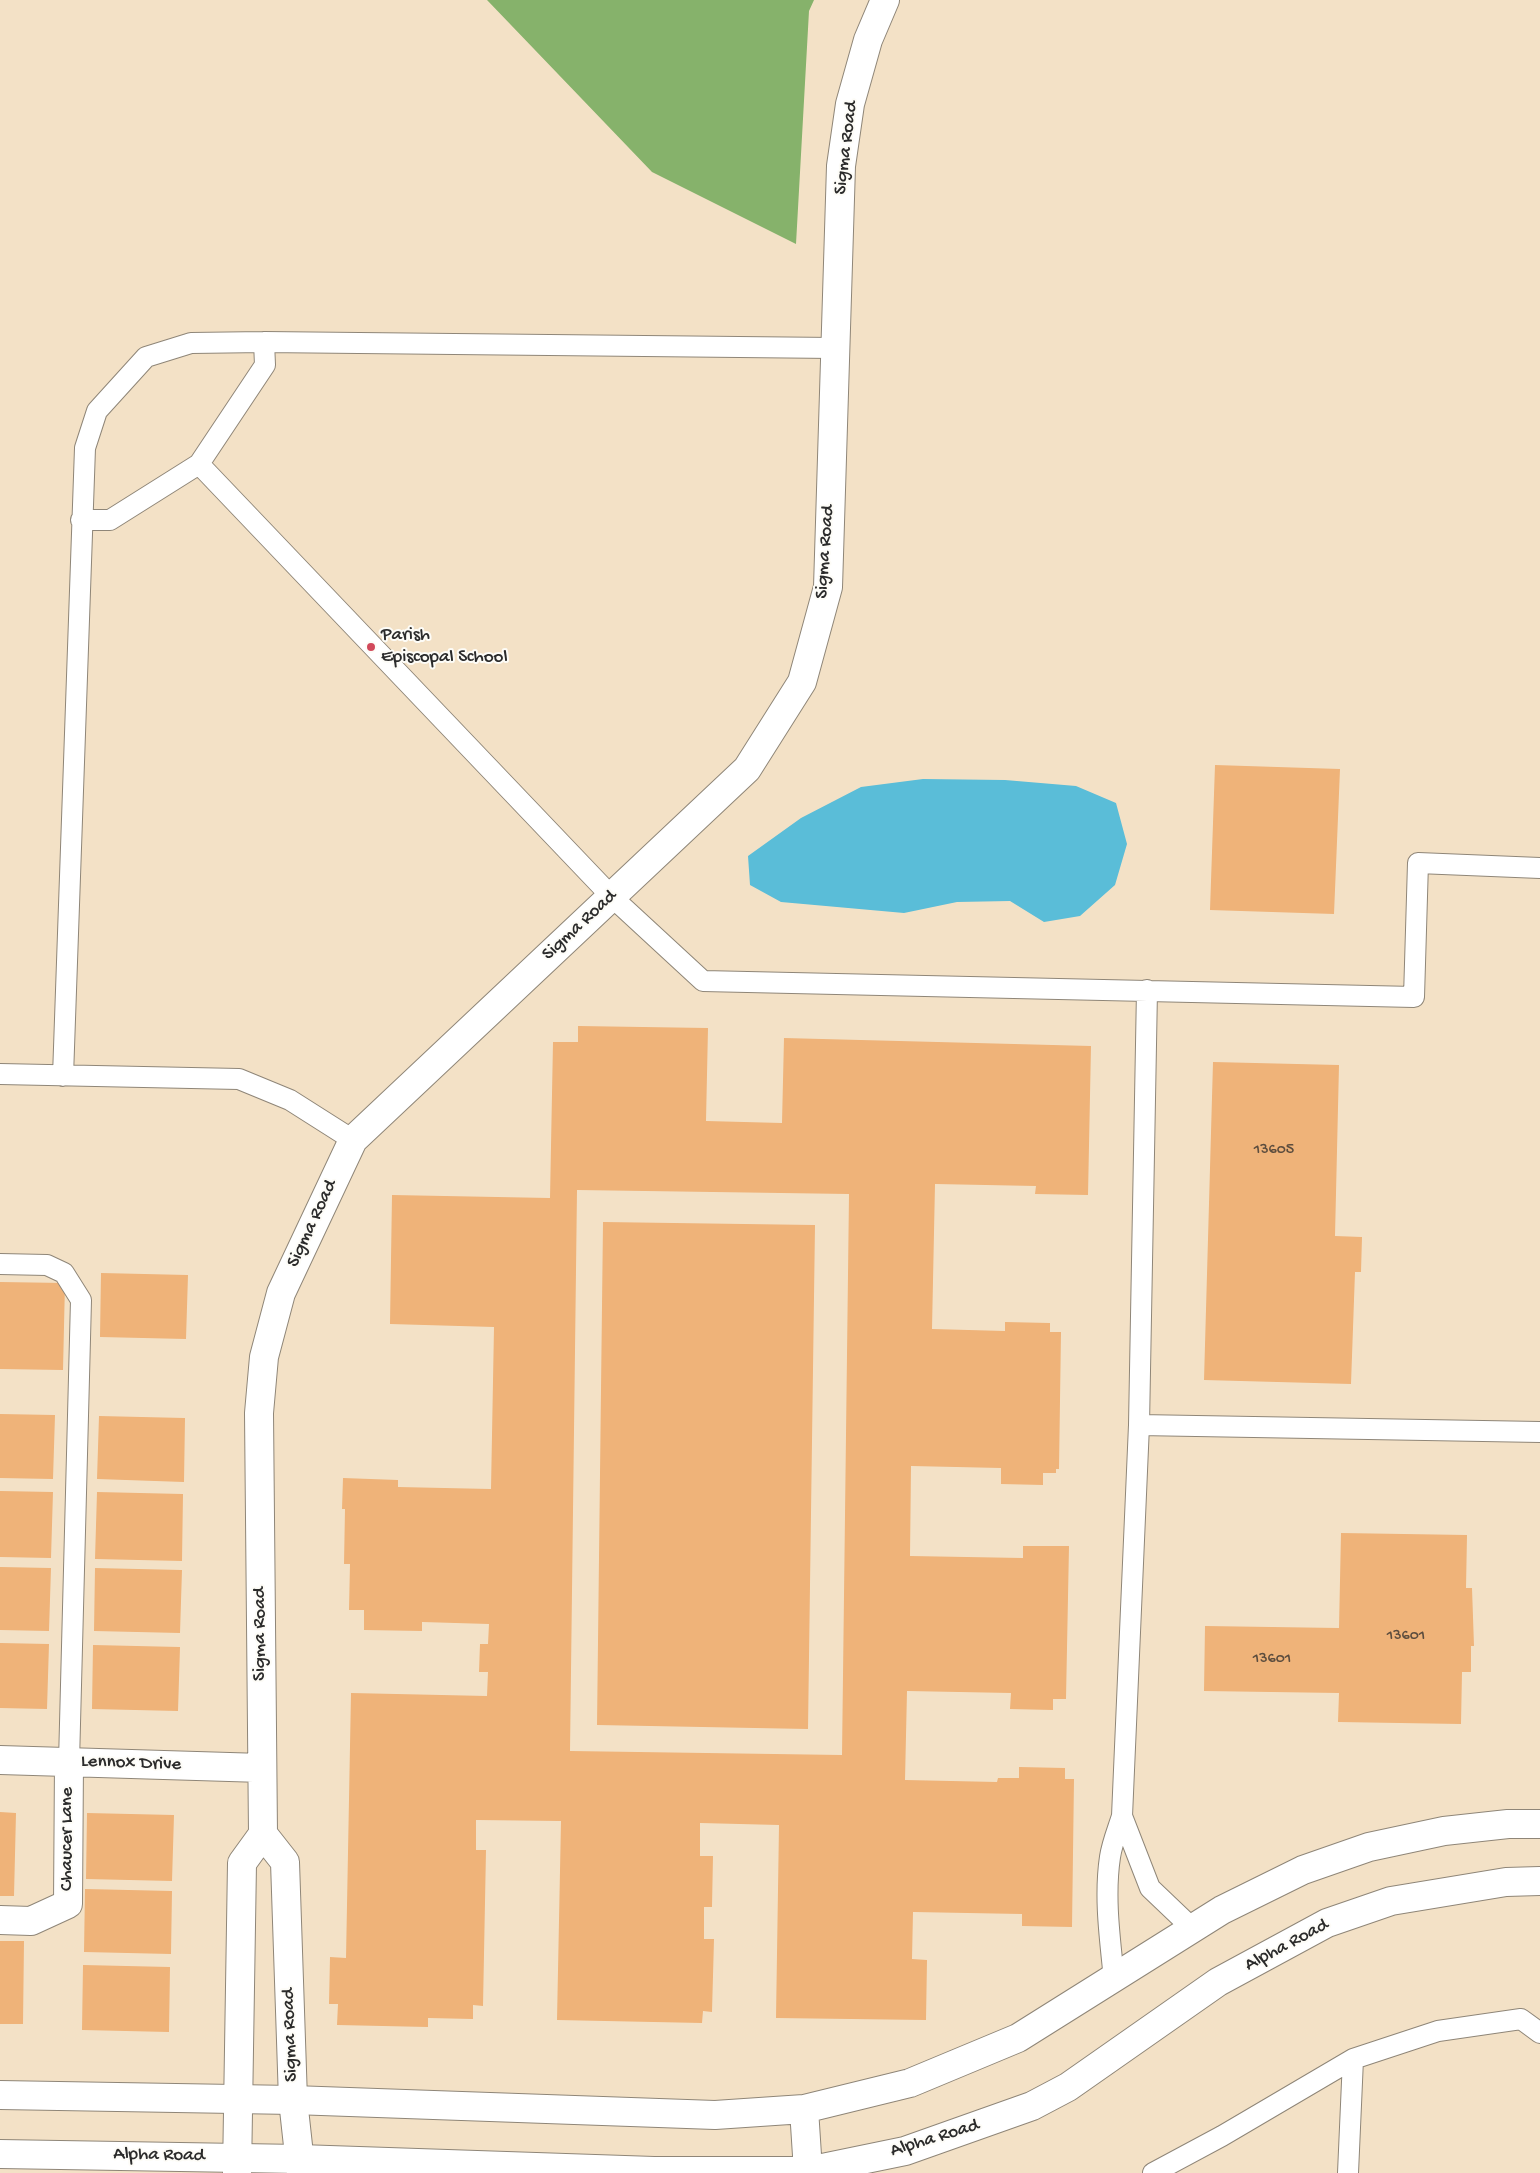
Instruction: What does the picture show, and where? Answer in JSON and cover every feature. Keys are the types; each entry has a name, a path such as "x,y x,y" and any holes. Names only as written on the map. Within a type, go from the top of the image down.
{"street":[{"name":"Sigma Road","path":"300,2166 295,2112 285,1862 263,1834 259,1413 264,1357 281,1294 353,1140 747,770 802,682 828,587 841,166 850,104 868,40 885,0"},
{"name":"Lennox Drive","path":"0,1760 262,1768"},
{"name":"Chaucer Lane","path":"0,1920 31,1921 68,1904 69,1762"},
{"path":"0,2095 238,2111 295,2112 715,2115 804,2109 910,2083 1018,2038 1222,1910 1303,1870 1369,1846 1444,1831 1508,1824 1540,1824"},
{"path":"237,2165 242,1863 263,1834"},
{"name":"Alpha Road","path":"0,2154 237,2165 808,2172 905,2151 1032,2106 1068,2087 1218,1982 1327,1923 1391,1901 1506,1882 1540,1881"},
{"path":"804,2109 808,2172"}],"lane":[{"path":"63,1076 85,448 97,411 146,357 191,344 264,342 834,348"},
{"path":"81,520 110,520 199,464 264,365 264,342"},
{"path":"199,464 612,897 703,981 1414,997 1418,863 1540,868"},
{"path":"1114,1979 1108,1925 1108,1887 1110,1856 1122,1816 1139,1425 1147,990"},
{"path":"0,1074 239,1079 290,1100 353,1140"},
{"path":"0,1264 47,1265 64,1273 81,1300 69,1762"},
{"path":"1139,1425 1540,1432"},
{"path":"1122,1816 1150,1888 1193,1929"},
{"path":"1153,2173 1222,2136 1353,2059 1438,2031 1520,2019 1540,2033"},
{"path":"1348,2173 1353,2059"}],"green space":[{"path":"487,0 814,0 809,11 796,244 652,172"}],"water":[{"path":"923,779 1005,780 1076,786 1116,803 1127,844 1115,885 1080,916 1044,922 1010,901 957,902 904,913 781,902 750,885 748,856 801,818 861,787"}],"building":[{"path":"1215,765 1340,769 1334,914 1210,910"},
{"path":"578,1026 708,1028 706,1121 782,1123 784,1038 1091,1046 1088,1195 1035,1194 1036,1186 935,1184 932,1329 1005,1331 1005,1322 1050,1323 1050,1332 1061,1332 1059,1469 1056,1469 1056,1473 1043,1473 1043,1485 1001,1484 1001,1468 911,1466 910,1556 1023,1558 1023,1546 1069,1546 1066,1699 1053,1699 1053,1710 1010,1709 1011,1693 907,1691 905,1780 997,1782 998,1778 1019,1778 1019,1767 1065,1768 1065,1779 1074,1779 1072,1927 1022,1926 1022,1914 913,1912 912,1959 927,1960 926,2020 776,2018 779,1825 700,1823 700,1856 713,1856 712,1907 704,1907 704,1939 714,1939 712,2012 703,2011 702,2023 557,2020 561,1821 476,1820 476,1850 486,1850 483,2006 473,2005 473,2019 428,2018 428,2027 337,2025 338,2004 329,2004 330,1957 346,1958 351,1693 487,1696 488,1672 479,1672 480,1644 488,1644 489,1624 422,1622 422,1631 364,1630 364,1610 349,1610 350,1564 344,1564 345,1509 342,1509 343,1478 398,1480 398,1487 491,1489 494,1327 390,1324 392,1195 550,1198 553,1042 578,1042","holes":["577,1190 849,1194 842,1755 570,1751"]},
{"path":"1213,1062 1339,1065 1335,1236 1362,1237 1361,1272 1355,1272 1351,1384 1204,1380"},
{"path":"603,1222 815,1225 808,1729 597,1725"},
{"path":"101,1273 188,1275 186,1339 100,1337"},
{"path":"0,1282 65,1283 63,1370 0,1369"},
{"path":"0,1414 55,1415 53,1479 0,1478"},
{"path":"99,1416 185,1418 184,1482 97,1479"},
{"path":"0,1491 53,1492 51,1558 0,1557"},
{"path":"97,1492 183,1494 182,1561 95,1559"},
{"path":"1341,1533 1467,1535 1466,1588 1472,1588 1474,1646 1471,1646 1471,1672 1462,1672 1461,1724 1338,1722 1339,1693 1204,1691 1205,1626 1339,1628"},
{"path":"0,1567 51,1568 49,1631 0,1630"},
{"path":"95,1568 182,1570 180,1633 94,1631"},
{"path":"0,1643 49,1644 47,1709 0,1708"},
{"path":"93,1645 180,1647 178,1711 92,1709"},
{"path":"0,1812 16,1813 14,1896 0,1896"},
{"path":"87,1813 174,1815 172,1881 86,1879"},
{"path":"85,1889 172,1891 171,1954 84,1952"},
{"path":"0,1941 24,1941 23,2024 0,2024"},
{"path":"83,1965 170,1967 169,2032 82,2030"}],"place":[{"name":"Parish Episcopal School","path":"371,647"}]}
